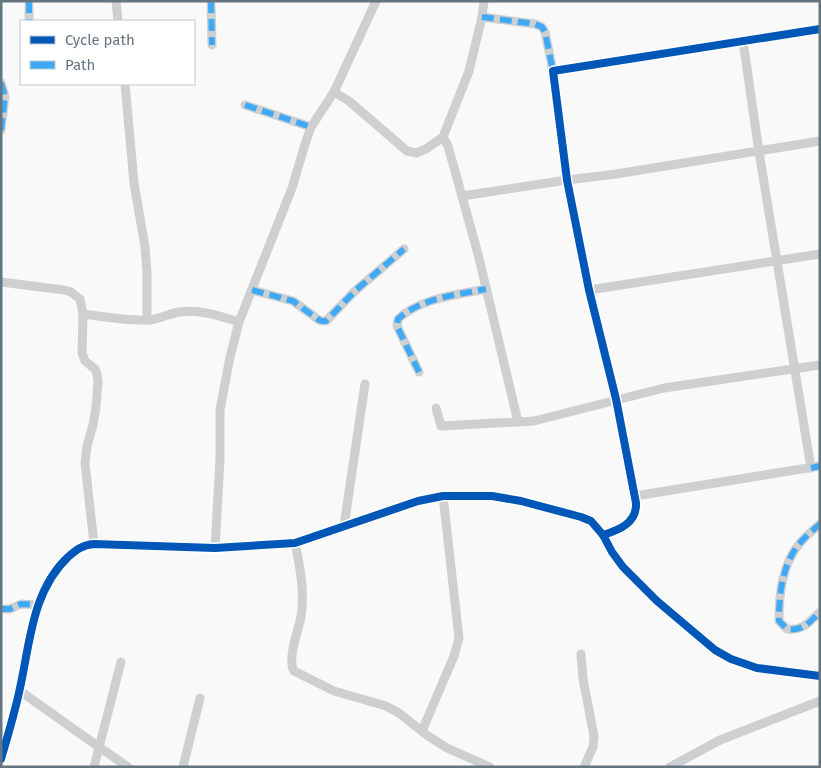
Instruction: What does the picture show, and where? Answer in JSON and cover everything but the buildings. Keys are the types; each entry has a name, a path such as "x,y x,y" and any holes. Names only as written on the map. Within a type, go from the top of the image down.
{"street":[{"path":"28,1 29,20"},
{"path":"116,1 118,20"},
{"path":"211,1 212,44"},
{"path":"215,548 220,459 220,410 239,322 292,188 311,127 334,92 376,1"},
{"path":"334,92 349,101 407,151 416,153 426,150 443,137 469,71 482,18 484,1"},
{"path":"482,18 535,24 542,27 546,32 567,180 616,400 635,496 636,509 625,527 603,535"},
{"path":"553,71 820,29"},
{"path":"635,496 815,467 794,370 743,42"},
{"path":"1,83 5,96 1,130"},
{"path":"125,85 134,183 145,246 147,320"},
{"path":"245,105 311,127"},
{"path":"443,137 448,146 478,254 518,422"},
{"path":"462,196 820,142"},
{"path":"252,290 293,301 319,320 326,321 404,248"},
{"path":"590,290 820,254"},
{"path":"1,282 71,292 80,299 83,314 82,353 85,361 97,374 98,382 96,407 85,463 94,544"},
{"path":"419,372 397,326 396,321 399,317 414,307 427,302 486,289"},
{"path":"83,314 120,319 147,320 190,311 239,322"},
{"path":"436,408 441,426 534,421 664,388 820,365"},
{"path":"344,526 365,384"},
{"path":"422,731 454,656 459,638 443,496"},
{"path":"1,759 20,691 38,605 45,587 58,566 86,544 215,548 295,543 418,501 443,496 492,496 522,501 591,521 603,535 623,567 650,594 715,650 731,659 757,668 820,676"},
{"path":"820,524 800,542 788,562 779,604 779,621 787,629 800,629 820,612"},
{"path":"295,543 301,574 302,600 301,616 291,660 292,670 334,691 386,706 399,713 447,748 490,767"},
{"path":"1,609 10,609 21,604 38,605"},
{"path":"581,654 583,679 594,736 593,747 584,767"},
{"path":"94,767 121,662"},
{"path":"20,691 128,767"},
{"path":"183,767 200,698"},
{"path":"670,767 720,740 820,701"}],"marked path":[{"path":"29,1 29,20"},
{"path":"211,1 212,45"},
{"path":"482,17 535,24 542,27 545,32 553,71"},
{"path":"1,83 5,96 1,130"},
{"path":"245,105 311,127"},
{"path":"252,290 293,301 319,320 326,321 355,291 404,249"},
{"path":"419,372 397,326 398,319 417,306 439,298 486,289"},
{"path":"811,468 820,466"},
{"path":"816,616 807,625 796,629 787,629 779,621 781,590 789,560 800,543 820,524"},
{"path":"1,609 10,609 21,604 38,605"}],"cycle path":[{"path":"603,535 626,525 634,516 636,503 616,399 589,290 567,180 553,71 820,29"},
{"path":"1,759 16,706 34,618 47,585 56,571 68,557 80,548 94,544 215,548 295,543 418,501 443,496 492,496 521,501 591,521 603,535 623,567 657,601 715,650 731,659 757,668 820,676"}]}
